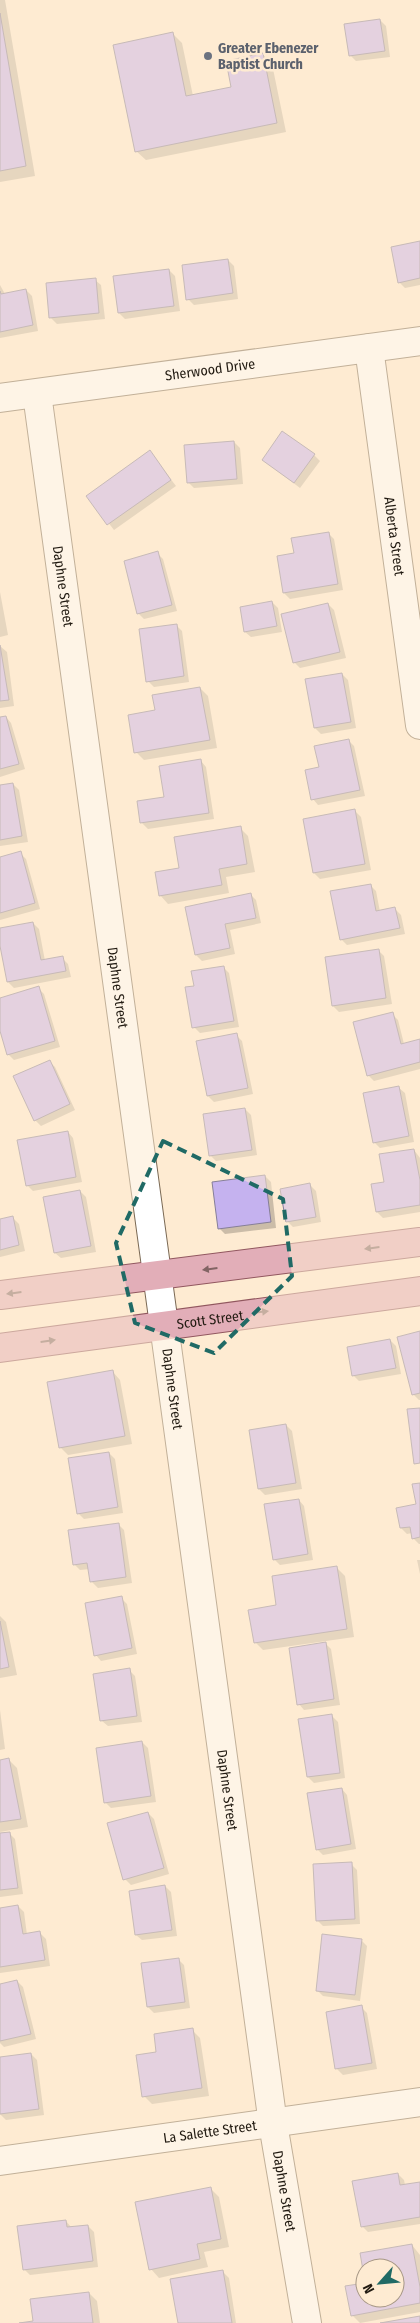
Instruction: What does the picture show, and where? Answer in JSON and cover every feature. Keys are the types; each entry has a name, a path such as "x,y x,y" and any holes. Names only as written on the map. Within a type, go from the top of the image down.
{"main road":[{"path":"0,1295 420,1242"},
{"name":"Scott Street","path":"0,1348 164,1324 420,1291"}],"street":[{"name":"Sherwood Drive","path":"0,398 420,341"},
{"name":"Alberta Street","path":"369,348 420,725"},
{"name":"Daphne Street","path":"37,394 273,2124 307,2323"},
{"name":"La Salette Street","path":"0,2161 420,2102"}],"highlighted area":[{"path":"163,1141 283,1199 292,1276 214,1353 135,1323 116,1243"}],"building":[{"path":"0,13 26,166 0,171"},
{"path":"380,19 385,51 349,56 344,24"},
{"path":"173,32 186,96 231,87 226,61 263,53 277,123 135,152 113,45"},
{"path":"420,241 420,278 398,283 391,247"},
{"path":"228,259 233,293 186,300 182,265"},
{"path":"169,269 174,306 118,313 113,276"},
{"path":"96,278 99,313 49,318 46,283"},
{"path":"26,289 33,325 0,332 0,291 1,294"},
{"path":"282,431 315,454 294,483 262,460"},
{"path":"234,441 237,479 187,483 184,445"},
{"path":"150,450 171,480 107,525 86,496"},
{"path":"329,532 338,584 283,593 277,556 294,553 291,538"},
{"path":"158,551 172,605 137,614 124,561"},
{"path":"272,601 277,626 244,632 240,607"},
{"path":"328,603 340,652 293,663 281,614"},
{"path":"177,624 184,676 146,682 139,629"},
{"path":"0,645 9,700 0,701"},
{"path":"342,673 351,722 314,728 305,679"},
{"path":"200,687 210,740 134,753 128,715 155,710 152,695"},
{"path":"6,716 19,764 0,769 0,717"},
{"path":"349,739 360,790 311,800 305,770 319,767 314,746"},
{"path":"201,759 209,813 140,823 137,801 164,797 159,766"},
{"path":"13,783 22,836 0,840 0,785"},
{"path":"355,809 365,864 313,873 303,819"},
{"path":"241,826 247,864 219,869 222,885 159,896 155,872 179,868 174,837"},
{"path":"21,851 35,903 0,913 0,857"},
{"path":"371,884 376,911 395,907 400,928 340,940 330,891"},
{"path":"251,893 256,918 225,924 230,948 195,955 185,907"},
{"path":"33,922 41,960 63,956 66,971 7,982 0,946 0,928"},
{"path":"379,949 386,998 332,1006 325,957"},
{"path":"224,966 234,1021 192,1028 185,987 194,986 191,971"},
{"path":"39,986 55,1041 7,1055 0,1031 0,998"},
{"path":"393,1012 401,1044 420,1039 420,1062 367,1076 353,1022"},
{"path":"237,1033 248,1088 207,1096 196,1041"},
{"path":"50,1060 70,1104 34,1121 13,1076"},
{"path":"399,1086 409,1136 373,1143 363,1093"},
{"path":"245,1108 252,1150 209,1156 203,1114"},
{"path":"68,1131 76,1177 26,1186 17,1140"},
{"path":"414,1149 420,1180 420,1205 376,1212 371,1184 384,1182 379,1154"},
{"path":"265,1175 271,1222 218,1229 212,1182"},
{"path":"310,1183 316,1217 286,1222 280,1189"},
{"path":"80,1190 91,1246 54,1253 43,1197"},
{"path":"13,1216 19,1245 0,1250 0,1219"},
{"path":"420,1331 420,1393 412,1395 397,1337"},
{"path":"390,1339 396,1368 352,1376 347,1347"},
{"path":"113,1370 125,1436 59,1448 47,1382"},
{"path":"420,1408 420,1463 414,1464 407,1409"},
{"path":"286,1424 296,1483 258,1489 249,1430"},
{"path":"109,1452 118,1507 77,1514 68,1458"},
{"path":"420,1483 420,1537 412,1539 410,1527 400,1528 396,1508 416,1504 412,1484"},
{"path":"299,1499 308,1554 273,1560 264,1504"},
{"path":"119,1523 126,1577 90,1582 87,1563 73,1565 68,1530"},
{"path":"337,1566 347,1629 254,1643 248,1610 276,1605 272,1576"},
{"path":"122,1596 132,1648 94,1656 85,1603"},
{"path":"0,1621 9,1667 0,1669"},
{"path":"326,1642 334,1699 297,1705 289,1648"},
{"path":"130,1668 137,1716 100,1721 93,1674"},
{"path":"332,1714 340,1773 307,1777 298,1719"},
{"path":"142,1741 151,1796 104,1803 96,1748"},
{"path":"9,1758 21,1819 0,1822 0,1760"},
{"path":"342,1788 351,1844 316,1850 307,1793"},
{"path":"148,1812 164,1868 123,1880 107,1823"},
{"path":"10,1832 18,1888 0,1890 0,1833"},
{"path":"352,1862 355,1919 316,1921 313,1864"},
{"path":"165,1885 172,1930 135,1935 129,1891"},
{"path":"18,1905 23,1934 40,1931 45,1960 0,1967 0,1908"},
{"path":"322,1934 362,1939 355,1995 316,1991"},
{"path":"179,1958 185,2002 147,2007 141,1963"},
{"path":"17,1980 31,2034 0,2041 0,1984"},
{"path":"362,2005 372,2063 335,2069 326,2012"},
{"path":"193,2028 202,2088 142,2097 136,2055 156,2052 154,2034"},
{"path":"31,2053 39,2109 0,2114 0,2057"},
{"path":"398,2173 400,2185 420,2182 420,2217 361,2227 352,2181"},
{"path":"211,2187 221,2239 197,2244 200,2259 149,2270 135,2202"},
{"path":"66,2220 67,2227 88,2225 93,2261 23,2270 17,2226"},
{"path":"412,2244 420,2287 420,2303 405,2306 405,2258 361,2258 360,2253"},
{"path":"223,2270 232,2323 178,2323 170,2279"},
{"path":"355,2284 355,2308 393,2308 351,2316 345,2286"},
{"path":"89,2292 93,2323 19,2323 33,2321 30,2299"},
{"path":"420,2316 420,2323 380,2323"}],"place":[{"name":"Greater Ebenezer Baptist Church","path":"208,56"}]}
